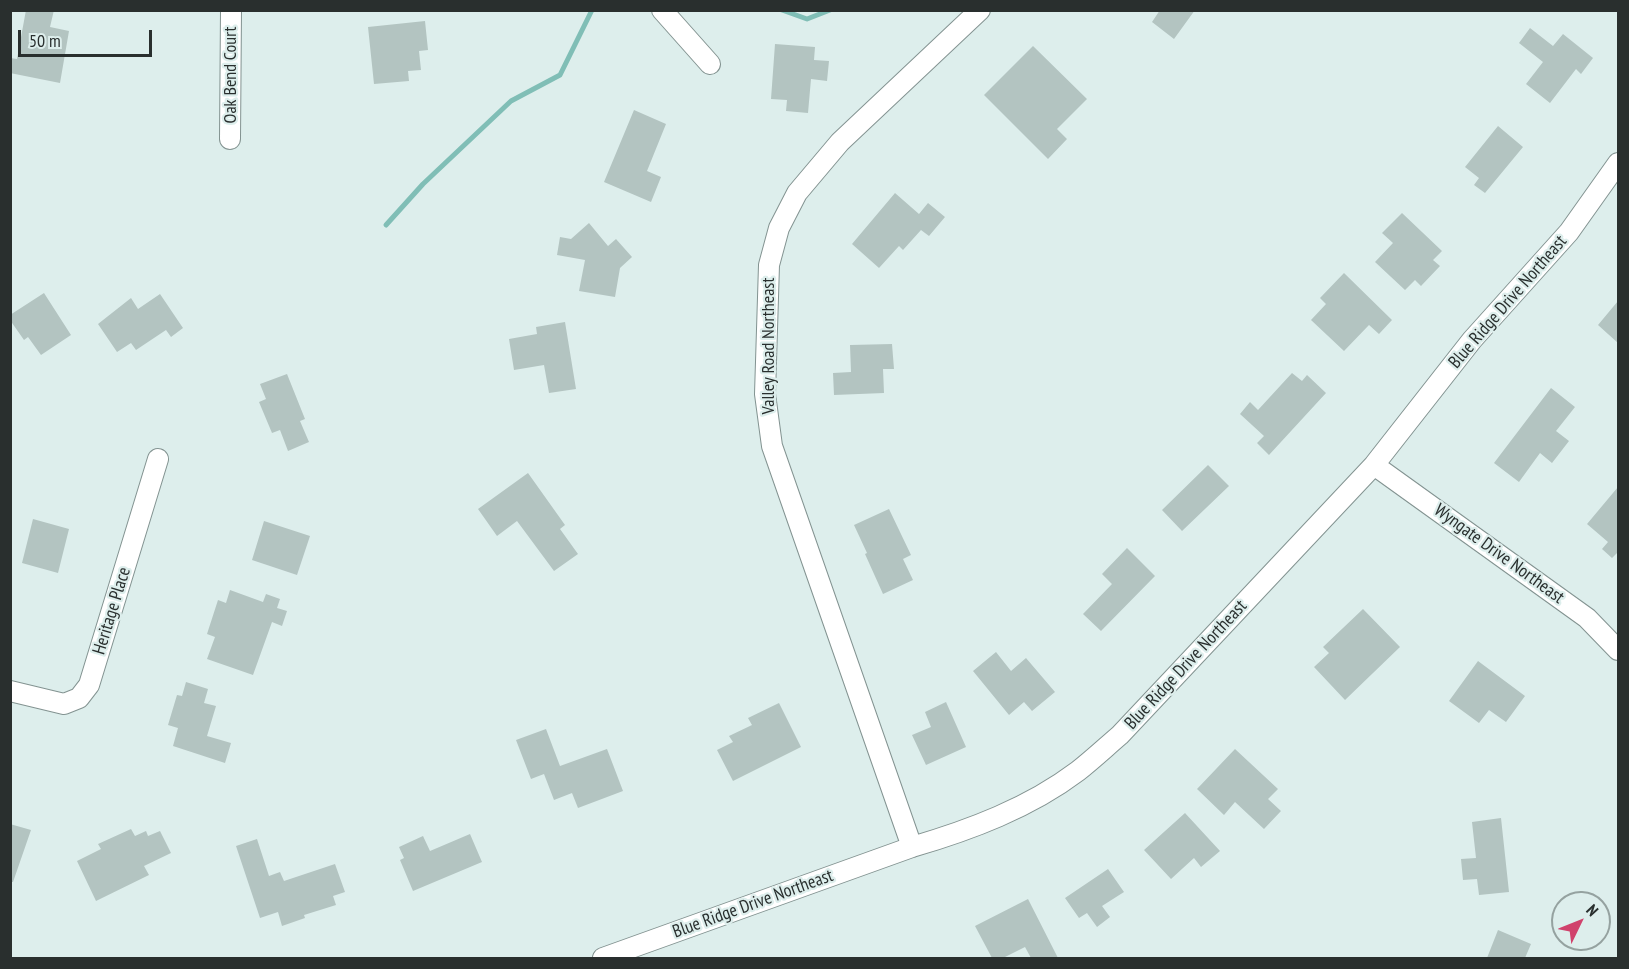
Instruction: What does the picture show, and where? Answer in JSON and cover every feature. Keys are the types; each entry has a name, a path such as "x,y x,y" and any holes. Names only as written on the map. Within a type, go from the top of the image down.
{"street":[{"name":"Oak Bend Court","path":"230,139 231,10"},
{"path":"662,10 710,64"},
{"name":"Valley Road Northeast","path":"912,847 772,446 765,394 769,265 779,228 804,184 840,142 980,10"},
{"name":"Blue Ridge Drive Northeast","path":"603,958 912,847 962,832 1019,807 1077,772 1120,735 1374,465 1472,340 1569,232 1618,163"},
{"name":"Heritage Place","path":"14,692 64,704 79,698 89,685 158,459"},
{"name":"Wyngate Drive Northeast","path":"1374,465 1587,618 1618,650"}],"building":[{"path":"26,10 54,10 50,27 69,31 60,83 10,73 10,58 17,59"},
{"path":"1160,10 1195,10 1174,39 1152,22"},
{"path":"425,21 428,50 419,51 421,70 408,71 409,81 374,84 368,27"},
{"path":"1530,28 1553,46 1563,34 1593,58 1581,74 1576,69 1550,103 1526,84 1543,62 1519,43"},
{"path":"775,44 815,47 814,60 829,61 827,81 811,79 808,113 786,111 787,100 771,99"},
{"path":"1033,46 1087,99 1057,129 1067,139 1048,159 984,95"},
{"path":"634,110 666,124 647,171 661,177 651,202 604,182"},
{"path":"1498,126 1523,147 1485,193 1474,185 1479,178 1465,167"},
{"path":"895,193 919,214 928,203 945,217 929,236 921,230 903,250 899,246 879,268 852,244"},
{"path":"1402,213 1442,251 1433,260 1440,266 1421,286 1415,280 1405,290 1375,262 1393,243 1382,233"},
{"path":"589,223 608,246 616,239 632,257 620,268 615,297 579,291 585,260 557,255 560,237 571,239"},
{"path":"1344,273 1392,320 1379,334 1369,325 1344,351 1311,320 1326,304 1320,298"},
{"path":"44,293 71,335 41,355 28,337 24,340 10,320 10,315"},
{"path":"160,294 183,328 171,337 166,330 136,350 131,343 117,352 98,324 131,298 138,309"},
{"path":"1618,301 1618,343 1598,325"},
{"path":"565,322 576,389 549,393 544,365 514,370 509,339 537,334 536,327"},
{"path":"892,344 894,369 883,369 884,393 834,395 833,373 851,372 850,345"},
{"path":"1292,373 1302,381 1307,375 1326,393 1269,455 1257,443 1264,436 1240,414 1250,402 1258,410"},
{"path":"287,374 305,419 300,421 309,442 288,451 280,430 272,433 259,402 266,399 260,384"},
{"path":"1551,388 1575,407 1556,431 1569,441 1552,463 1540,453 1519,482 1494,463"},
{"path":"1208,465 1229,486 1182,531 1162,510"},
{"path":"528,473 565,525 560,529 578,554 554,571 517,521 497,536 478,509"},
{"path":"1618,487 1618,552 1612,558 1602,549 1608,542 1587,524"},
{"path":"889,509 911,555 903,559 913,580 883,594 854,525"},
{"path":"33,519 69,529 58,573 22,563"},
{"path":"264,521 310,536 297,575 252,560"},
{"path":"1127,548 1155,576 1101,631 1083,614 1112,584 1102,574"},
{"path":"230,590 263,602 266,594 280,599 277,608 287,611 282,626 272,622 253,675 207,659 215,637 207,634 218,600 226,603"},
{"path":"1363,609 1400,647 1345,700 1314,667 1329,653 1323,647"},
{"path":"996,652 1011,671 1026,658 1055,692 1032,711 1024,702 1009,715 973,671"},
{"path":"1478,661 1525,696 1506,722 1489,710 1479,723 1449,701"},
{"path":"186,682 208,689 204,703 216,706 207,736 231,743 225,763 173,746 178,728 168,725 177,695 182,696"},
{"path":"946,702 966,747 926,765 912,735 931,727 925,712"},
{"path":"779,703 801,747 733,781 717,750 733,742 729,736 752,725 748,718"},
{"path":"546,729 560,766 607,749 623,791 578,808 572,793 554,800 544,774 531,779 516,740"},
{"path":"1235,749 1278,789 1268,799 1281,811 1264,829 1235,802 1224,815 1197,789"},
{"path":"1185,813 1220,851 1201,867 1194,858 1171,879 1144,850"},
{"path":"1501,818 1509,892 1479,895 1477,879 1463,880 1461,859 1476,858 1472,822"},
{"path":"10,824 31,830 13,882 10,882"},
{"path":"131,829 135,836 146,831 148,836 160,831 171,853 144,866 149,875 96,901 77,861 101,849 98,844"},
{"path":"470,834 482,862 413,891 400,860 404,858 399,847 423,836 430,851"},
{"path":"257,839 269,876 280,872 284,881 335,864 345,892 333,896 336,905 304,915 305,918 282,926 278,912 260,918 236,846"},
{"path":"1108,869 1124,892 1102,906 1110,917 1097,927 1087,913 1079,918 1065,898"},
{"path":"1028,899 1058,958 1031,958 1025,947 1003,958 992,958 975,926"},
{"path":"1498,930 1531,944 1525,958 1487,958"}],"waterway":[{"path":"386,225 423,184 511,101 560,75 592,10"},
{"path":"782,10 807,19 830,10"}]}
